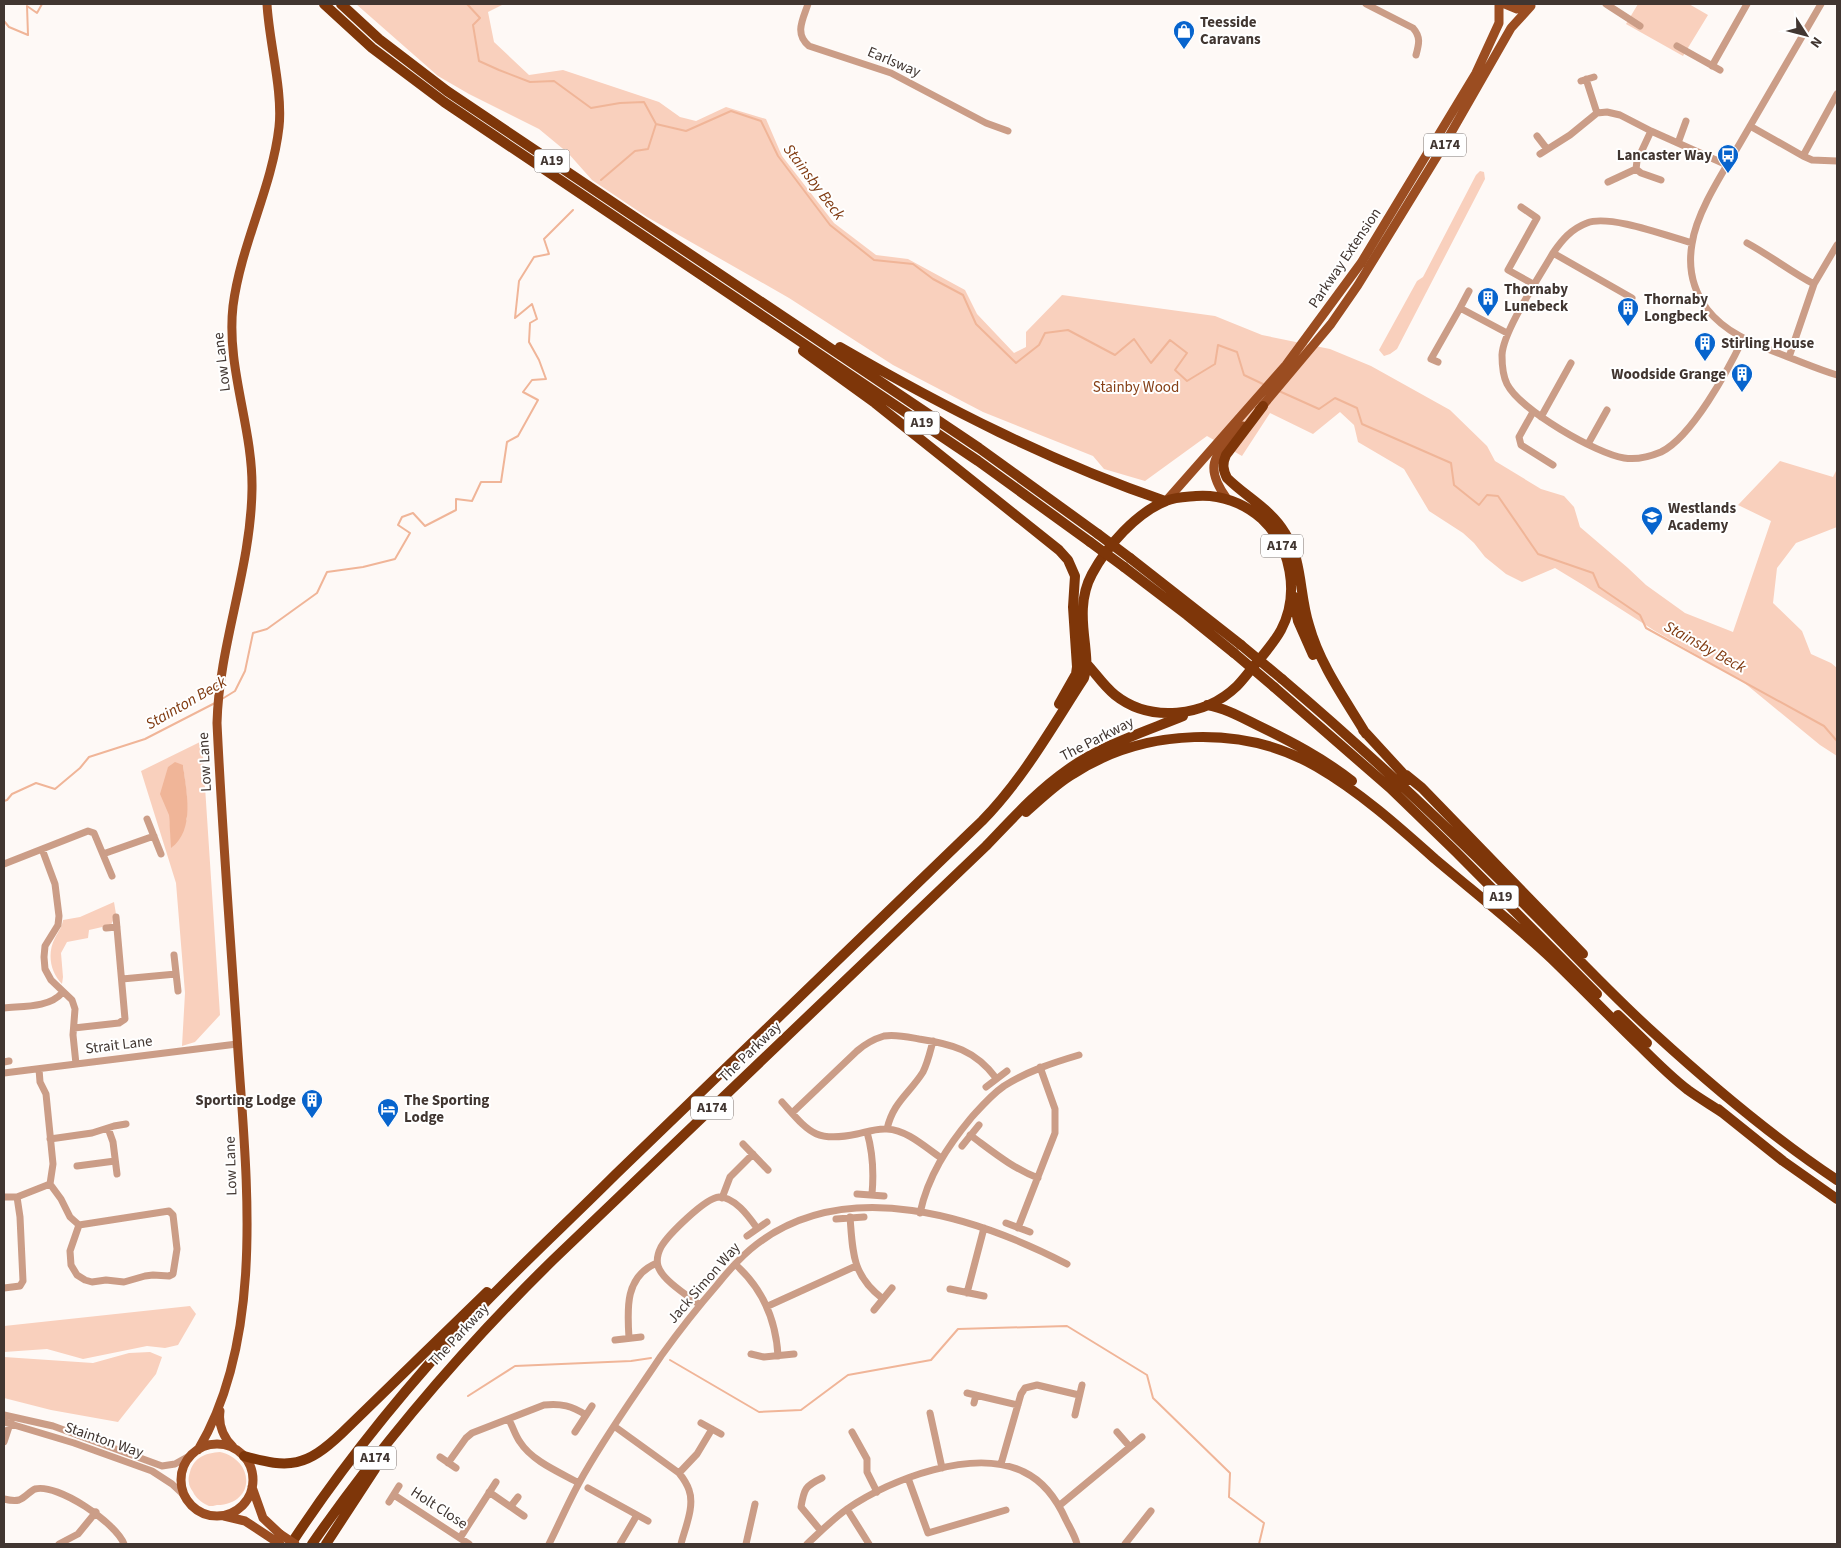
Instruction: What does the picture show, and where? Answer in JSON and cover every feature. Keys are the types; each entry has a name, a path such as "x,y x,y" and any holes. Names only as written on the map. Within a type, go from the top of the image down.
{"highway":[{"name":"A19","path":"324,4 372,48 444,102 978,461 1090,542 1127,563"},
{"name":"A19","path":"340,4 379,39 448,91 979,448 1098,534 1127,563 1238,649 1282,679 1345,732 1474,854 1654,1033 1760,1125 1837,1180"},
{"path":"750,308 786,339 897,421 1052,545 1068,560 1075,576 1073,607 1076,674 1012,788"},
{"path":"772,309 906,385 1004,436 1087,471 1166,501"},
{"path":"1261,402 1226,455 1223,462 1223,471 1226,478 1277,521 1293,546 1298,562 1308,625 1316,647 1330,675 1366,734"},
{"name":"A174","path":"1210,496 1240,503 1255,513 1268,525 1280,541 1286,556 1291,588 1288,616 1281,631 1236,687 1221,698 1203,707 1183,712 1163,713 1128,704 1114,694 1087,662 1082,612 1087,584 1118,536 1150,509 1166,501 1210,496"},
{"path":"1291,588 1298,621 1314,657 1331,686 1366,734 1454,829 1474,854"},
{"path":"1076,646 1087,662"},
{"name":"A19","path":"1238,649 1274,686 1390,788 1663,1059 1723,1113 1783,1161 1837,1199"},
{"name":"The Parkway","path":"293,1544 346,1466 429,1364 507,1281 982,821 1012,788 1029,766 1084,678 1087,662"},
{"path":"1203,707 1217,707 1232,713 1298,745 1344,776 1378,804 1420,845"},
{"name":"The Parkway","path":"312,1544 354,1484 442,1375 495,1318 554,1259 986,846 1034,796 1069,768 1116,743 1203,707"},
{"path":"986,846 1072,774 1122,750 1146,744 1195,737 1228,738 1256,743 1289,753 1315,766 1359,795 1420,845 1513,924 1680,1083 1723,1113"},
{"path":"1406,776 1422,788 1688,1063"},
{"path":"240,1453 268,1462 285,1464 303,1461 320,1452 342,1433 535,1245 584,1206"},
{"path":"326,1544 360,1489 442,1375"}],"main road":[{"name":"Low Lane","path":"240,1453 224,1435 219,1416 240,1326 246,1266 244,1147 218,750 217,708 218,691 227,642 246,558 252,504 252,464 233,351 233,305 242,262 270,169 279,125 279,104 267,4"},
{"name":"Parkway Extension","path":"1290,367 1361,263 1476,73 1495,34 1499,17 1499,4"},
{"name":"A174","path":"1504,4 1517,9 1532,5"},
{"name":"Parkway Extension","path":"1227,499 1216,483 1214,475 1214,462 1218,454 1290,367 1331,324 1358,285 1444,146 1511,28 1532,5"},
{"name":"Parkway Extension","path":"1166,501 1261,402"},
{"name":"Low Lane","path":"195,1453 220,1406"},
{"path":"218,1516 234,1512 250,1494 252,1470 240,1453 230,1447 217,1444 195,1453 182,1473 182,1486 187,1498 197,1509 211,1515 246,1521 278,1540 293,1544"},
{"path":"252,1487 263,1518 278,1540"}],"street":[{"name":"Earlsway","path":"808,4 800,30 801,38 809,46 892,73 986,123 1008,131"},
{"path":"1366,4 1413,28 1419,39 1416,55"},
{"path":"1605,4 1635,18 1640,26"},
{"path":"1712,66 1746,4"},
{"path":"1820,4 1704,208 1692,243 1692,275 1696,292 1708,310 1725,327 1743,339 1837,376"},
{"path":"1677,46 1687,47 1720,70"},
{"path":"1587,79 1598,113"},
{"path":"1803,156 1837,94"},
{"path":"1540,154 1570,135 1598,113 1607,112 1620,115 1678,144 1711,156 1728,165"},
{"path":"1678,144 1686,121"},
{"path":"1750,126 1812,160 1837,161"},
{"path":"1636,169 1637,160 1651,131"},
{"path":"1537,136 1547,149"},
{"path":"1636,169 1641,173 1661,179"},
{"path":"1608,182 1636,169"},
{"path":"1521,207 1537,218 1508,270 1535,284"},
{"path":"1692,243 1606,220 1588,222 1571,231 1553,253 1507,334 1502,353 1503,370 1507,384 1522,403 1533,412 1588,444 1608,454 1624,458 1641,459 1662,451 1678,440 1711,397 1730,368 1743,339"},
{"path":"1748,243 1787,267 1793,273 1814,284"},
{"path":"1789,357 1814,284 1837,245"},
{"path":"1553,253 1632,298"},
{"path":"1438,362 1431,359 1469,291"},
{"path":"1460,308 1507,334"},
{"path":"1541,417 1571,363"},
{"path":"1588,444 1607,410"},
{"path":"1533,412 1519,437 1519,441 1521,445 1553,465"},
{"path":"147,820 161,854"},
{"path":"4,864 88,831 94,833 112,876"},
{"path":"103,854 154,836"},
{"path":"42,849 55,884 59,914 58,925 45,946 45,969 62,993 72,1000 75,1009 73,1035 76,1064"},
{"path":"74,1028 119,1023 125,1019 116,917"},
{"path":"106,928 117,927"},
{"path":"174,955 178,992"},
{"path":"122,979 176,974"},
{"path":"4,1008 47,1003 56,999 62,993"},
{"path":"792,1113 866,1044 883,1036 932,1041 956,1047 969,1052 984,1064 996,1078"},
{"path":"887,1128 891,1112 924,1070 932,1041"},
{"name":"Strait Lane","path":"4,1073 237,1044"},
{"path":"920,1212 926,1190 941,1158 968,1122 995,1093 1040,1067 1079,1055"},
{"path":"1018,1228 1055,1133 1055,1109 1040,1067"},
{"path":"39,1069 40,1082 46,1094 53,1164 50,1184 61,1199 70,1217 79,1225"},
{"path":"986,1087 1007,1071"},
{"path":"782,1102 806,1128 825,1137 837,1138 887,1128 902,1132 941,1158"},
{"path":"50,1139 92,1133 126,1124"},
{"path":"962,1146 979,1125"},
{"path":"108,1128 113,1142 117,1174"},
{"path":"867,1132 873,1152 874,1174 872,1194"},
{"path":"970,1135 1009,1164 1038,1178"},
{"path":"743,1144 768,1170"},
{"path":"722,1198 730,1177 753,1154"},
{"path":"77,1166 115,1161"},
{"path":"4,1197 16,1197 50,1184"},
{"path":"857,1194 884,1196"},
{"path":"4,1288 20,1286 23,1282 20,1217 16,1197"},
{"path":"700,1305 664,1276 657,1263 658,1255 663,1245 705,1202 719,1197 729,1200 742,1210 757,1228"},
{"name":"Jack Simon Way","path":"549,1544 579,1483 614,1426 667,1348 735,1264 756,1244 779,1229 798,1220 823,1212 856,1207 890,1208 920,1212 984,1228 1014,1239 1067,1264"},
{"path":"169,1211 173,1215 176,1249 173,1274 169,1276 144,1276 124,1282 106,1280 92,1282 85,1280 77,1275 71,1265 70,1251 79,1225 169,1211"},
{"path":"836,1219 864,1217"},
{"path":"850,1218 856,1266 864,1281 883,1299"},
{"path":"748,1236 768,1222"},
{"path":"1006,1223 1030,1232"},
{"path":"967,1293 984,1228"},
{"path":"629,1338 627,1317 636,1278 643,1270 657,1263"},
{"path":"735,1264 754,1284 768,1306 777,1338 778,1356"},
{"path":"768,1306 856,1266"},
{"path":"874,1310 892,1288"},
{"path":"950,1289 984,1296"},
{"path":"615,1340 641,1337"},
{"path":"751,1354 764,1357 794,1354"},
{"path":"1001,1464 1022,1390 1032,1385 1079,1395"},
{"path":"1075,1416 1082,1385"},
{"path":"967,1393 975,1399 1018,1405"},
{"path":"448,1463 466,1438 472,1433 544,1405 556,1403 576,1409 586,1415"},
{"path":"575,1432 592,1406"},
{"path":"930,1413 942,1468"},
{"name":"Stainton Way","path":"4,1414 53,1426 162,1466 175,1464 195,1453"},
{"path":"4,1442 7,1423 12,1416"},
{"path":"509,1420 519,1442 527,1451 579,1483"},
{"path":"701,1422 721,1434"},
{"name":"Stainton Way","path":"7,1423 152,1471 172,1484 187,1498"},
{"path":"614,1426 679,1473 690,1492 690,1507 681,1544"},
{"path":"679,1473 697,1454 712,1429"},
{"path":"852,1432 867,1459 867,1472 877,1492"},
{"path":"1117,1432 1130,1447"},
{"path":"1060,1505 1142,1437"},
{"path":"440,1457 456,1468"},
{"path":"807,1544 847,1509 877,1492 908,1478 942,1468 972,1463 1001,1464 1025,1472 1052,1494 1060,1505 1077,1544"},
{"path":"821,1530 801,1507 804,1491 810,1484 822,1478"},
{"path":"908,1478 928,1533 1006,1510"},
{"path":"460,1538 496,1482"},
{"name":"Holt Close","path":"389,1502 399,1486"},
{"path":"588,1488 648,1521"},
{"path":"4,1499 20,1500 36,1489 55,1491 96,1512 121,1536 124,1544"},
{"path":"489,1492 524,1516"},
{"name":"Holt Close","path":"394,1494 469,1544"},
{"path":"511,1506 518,1497"},
{"path":"746,1544 755,1504"},
{"path":"847,1509 870,1544"},
{"path":"1125,1544 1151,1511"},
{"path":"59,1544 78,1534 96,1512"},
{"path":"620,1544 637,1515"}],"green space":[{"name":"Stainby Wood","path":"356,4 504,4 488,12 494,42 529,75 563,70 659,102 680,117 696,121 726,107 766,119 782,156 834,223 876,255 908,259 965,290 977,314 1014,353 1026,347 1026,332 1062,295 1215,316 1262,335 1330,349 1371,366 1450,410 1487,446 1495,461 1541,489 1564,496 1574,507 1580,527 1646,585 1685,613 1733,632 1771,521 1738,505 1780,461 1833,477 1837,469 1837,527 1796,543 1777,568 1773,603 1802,631 1811,654 1831,663 1837,668 1837,756 1820,745 1742,681 1655,631 1555,568 1522,582 1506,574 1485,557 1463,533 1429,511 1404,469 1358,442 1354,425 1340,412 1313,434 1270,413 1242,456 1207,436 1145,481 1104,469 1093,456 983,412 893,365 789,298 647,217 592,180 568,153 539,129 469,94 438,76"},
{"path":"1638,4 1689,4 1708,15 1683,56 1626,24"},
{"path":"1480,171 1484,172 1485,179 1397,349 1384,356 1379,350 1417,281 1423,277 1476,175"},
{"path":"202,741 220,1015 195,1042 182,1046 185,993 176,883 141,771","holes":["183,765 187,798 187,819 172,847 169,815"]},
{"path":"114,902 116,914 111,925 89,930 88,938 67,942 61,953 62,984 52,968 51,950 63,920 80,917"},
{"path":"190,1306 196,1314 178,1345 165,1348 147,1346 83,1359 47,1349 4,1352 4,1326"},
{"path":"150,1352 162,1357 156,1374 118,1422 51,1410 4,1398 4,1357 93,1363 129,1353"},
{"path":"220,1452 232,1457 240,1464 245,1472 246,1481 244,1490 239,1497 230,1503 209,1506 194,1494 189,1484 189,1476 194,1463 198,1459 210,1453"}],"shaded area":[{"path":"175,762 183,765 188,809 184,831 171,848 169,815 160,794 168,767"}],"waterway":[{"path":"4,21 9,27 28,35 27,6 37,13 42,4"},
{"path":"467,4 480,18 473,25 479,61 530,82 554,81 591,108 620,103 644,102 656,124"},
{"name":"Stainsby Beck","path":"656,124 686,131 731,111 761,121 778,156 830,225 874,260 913,264 933,279 963,295 976,324 1016,363 1039,345 1045,333 1068,330 1115,355 1134,339 1151,363 1170,340 1187,353 1175,370 1187,381 1215,364 1218,345 1237,352 1244,375 1265,385"},
{"name":"Stainton Beck","path":"601,180 635,151 648,149 656,124"},
{"name":"Stainton Beck","path":"222,699 235,691 245,671 253,633 267,629 317,593 327,572 363,567 395,559 410,533 398,525 402,517 413,513 425,526 456,510 456,499 472,501 481,482 501,482 507,442 518,436 538,400 523,392 532,380 546,379 539,360 529,342 530,323 537,319 532,304 515,318 519,281 534,257 549,254 544,239 573,210"},
{"name":"Stainsby Beck","path":"1279,391 1319,409 1335,398 1357,408 1362,424 1451,463 1454,485 1479,505 1487,495 1498,496 1538,554 1593,573 1599,587 1640,615 1646,628 1824,726 1837,741"},
{"name":"Stainton Beck","path":"4,801 12,794 36,783 55,789 80,768 89,757 145,739 215,703"},
{"path":"670,1360 759,1412 801,1410 848,1375 931,1360 958,1329 1067,1326 1147,1375 1153,1398 1230,1473 1229,1497 1264,1523 1259,1544"},
{"path":"468,1396 515,1366 631,1361 651,1358"}],"place":[{"name":"Teesside Caravans","path":"1184,50"},
{"name":"Lancaster Way","path":"1728,174"},
{"name":"Thornaby Lunebeck","path":"1488,317"},
{"name":"Thornaby Longbeck","path":"1628,327"},
{"name":"Stirling House","path":"1705,362"},
{"name":"Woodside Grange","path":"1742,393"},
{"name":"Westlands Academy","path":"1652,536"},
{"name":"Sporting Lodge","path":"312,1119"},
{"name":"The Sporting Lodge","path":"388,1128"}]}
